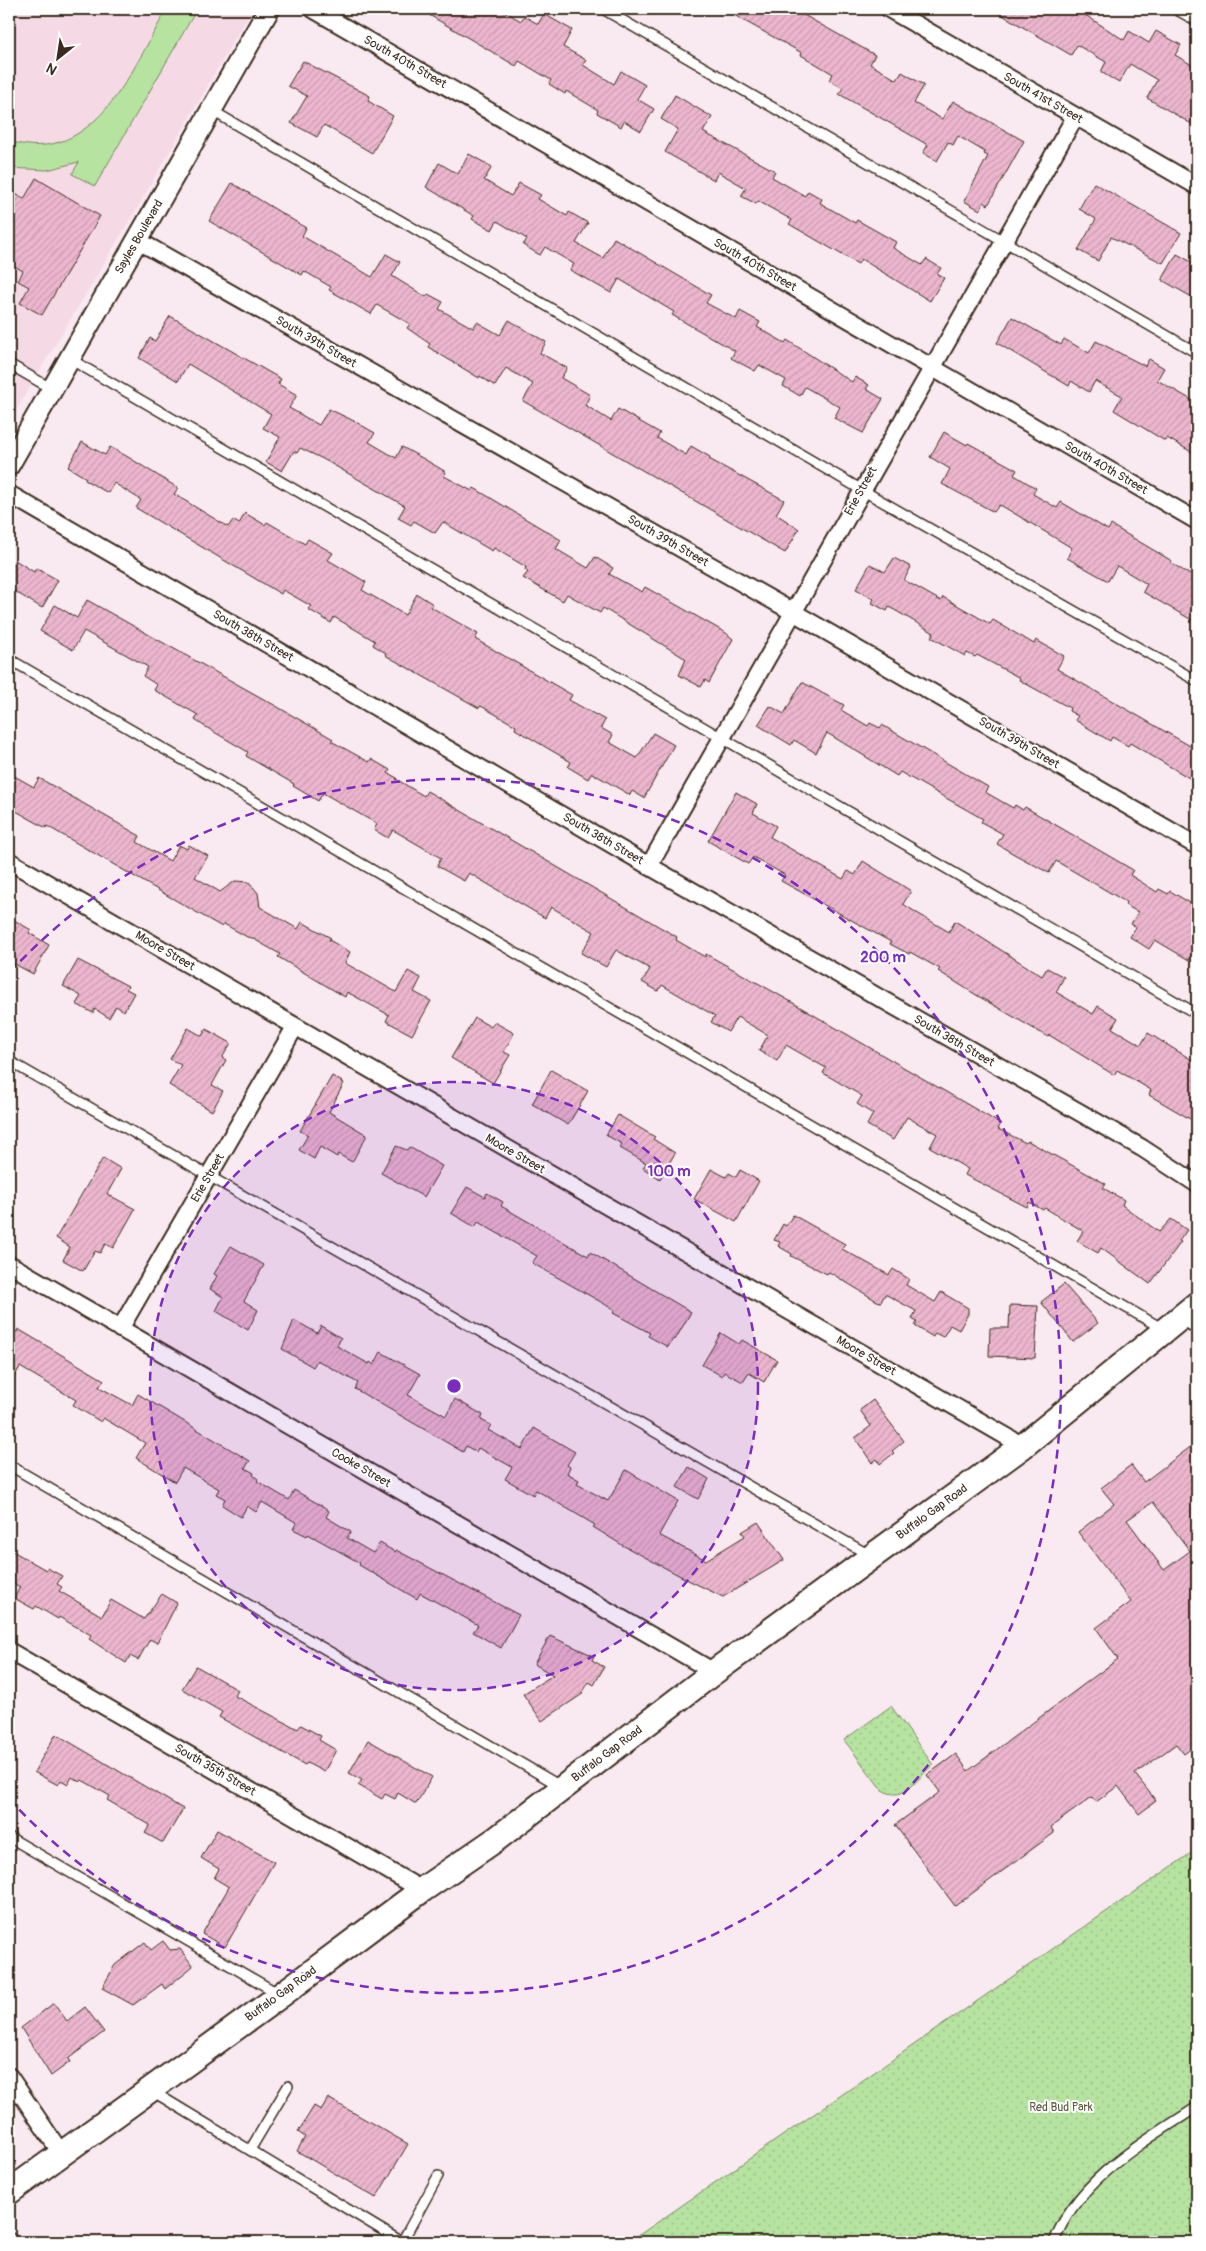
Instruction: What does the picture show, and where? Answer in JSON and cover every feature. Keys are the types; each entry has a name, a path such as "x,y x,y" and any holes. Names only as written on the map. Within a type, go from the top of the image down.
{"main road":[{"name":"Buffalo Gap Road","path":"9,2192 281,1995 422,1890 495,1840 714,1672 1023,1446 1185,1319"}],"street":[{"name":"Sayles Boulevard","path":"9,465 269,9"},
{"name":"South 40th Street","path":"313,9 1197,521"},
{"name":"South 41st Street","path":"889,9 1197,186"},
{"name":"Erie Street","path":"649,866 931,367 1075,117"},
{"name":"South 39th Street","path":"137,240 793,612 1197,846"},
{"name":"South 38th Street","path":"9,494 649,866 1142,1148 1197,1184"},
{"name":"Moore Street","path":"9,861 1023,1446"},
{"name":"Erie Street","path":"120,1329 296,1027"},
{"name":"Cooke Street","path":"9,1264 714,1672"},
{"name":"South 35th Street","path":"9,1651 422,1890"},
{"path":"9,2076 61,2153"}],"lane":[{"path":"604,9 1197,353"},
{"path":"1175,9 1197,21"},
{"path":"211,110 862,490 1197,681"},
{"path":"69,359 1197,1014"},
{"path":"9,364 52,388"},
{"path":"9,659 1185,1319"},
{"path":"9,1061 872,1557"},
{"path":"9,1465 563,1788"},
{"path":"9,1837 281,1995"},
{"path":"250,2150 288,2086"},
{"path":"150,2090 402,2242 438,2176"},
{"path":"1054,2242 1065,2219 1088,2187 1119,2160 1197,2107"},
{"path":"9,2237 16,2242"}],"shaded area":[{"path":"9,9 252,9 139,205 9,422"}],"green space":[{"path":"167,9 197,9 95,186 72,174 79,162 47,170 9,168 9,141 39,145 65,140 88,126 108,107 125,83"},
{"path":"891,1706 933,1765 910,1788 898,1794 882,1790 844,1740"},
{"name":"Red Bud Park","path":"1197,1849 1197,2242 629,2242"}],"building":[{"path":"419,9 500,9 521,21 524,16 538,24 544,14 572,30 563,47 586,60 583,65 614,84 621,71 645,85 637,99 654,109 641,131 624,121 621,127 597,113 598,110 566,91 565,94 549,84 551,80 519,61 516,66"},
{"path":"723,9 793,9 875,55 870,64 897,80 902,72 924,85 914,103 942,119 953,101 1024,141 988,205 984,202 980,210 964,201 988,156 984,154 985,152 958,136 953,145 948,142 937,161 923,153 928,145 839,94 843,88 829,80 833,74 801,55 802,53"},
{"path":"992,9 1076,9 1124,40 1129,31 1149,43 1156,31 1181,45 1175,55 1197,68 1197,127 1147,98 1157,80 1130,64 1119,83 1101,72 1106,62 1077,45 1071,55"},
{"path":"303,61 370,96 368,101 393,116 372,153 324,125 317,137 291,123 307,96 288,86"},
{"path":"675,95 712,117 703,132 775,171 772,177 805,196 808,191 822,199 820,203 855,223 857,220 896,242 893,248 922,265 926,259 941,268 937,274 944,278 930,301 861,259 858,264 789,224 792,220 758,201 756,204 741,196 746,188 718,172 714,180 665,152 678,129 661,119"},
{"path":"469,154 492,167 484,180 511,196 519,183 541,195 538,199 567,216 569,212 588,223 576,243 603,258 614,238 711,295 706,303 736,319 740,311 760,322 757,327 785,343 787,340 852,382 855,377 869,385 866,389 883,399 863,433 834,418 840,407 805,387 800,396 783,386 786,380 759,365 755,371 731,358 735,351 672,315 674,312 619,279 611,293 570,270 574,264 545,247 540,255 523,245 527,239 497,221 492,230 472,219 474,216 426,187 439,163 458,174"},
{"path":"36,178 100,216 42,315 20,303 29,287 18,281 23,271 9,263 9,190 24,199"},
{"path":"232,183 306,228 302,236 372,277 386,254 400,262 392,276 426,297 428,294 443,302 439,309 473,328 477,322 500,335 509,320 546,342 540,353 567,368 561,378 590,395 585,405 611,421 618,409 660,433 657,438 686,455 691,446 710,457 709,459 784,500 776,514 799,529 785,553 523,401 533,384 506,368 495,386 428,347 430,344 407,328 410,324 377,305 371,314 329,290 331,287 304,271 302,275 209,221"},
{"path":"1094,183 1181,233 1163,263 1111,237 1098,261 1078,250 1096,219 1079,209"},
{"path":"1177,254 1197,265 1197,300 1162,280"},
{"path":"170,316 281,379 278,384 297,395 289,408 319,425 329,409 354,421 375,433 369,442 396,458 402,447 424,459 446,472 444,476 472,491 474,488 561,540 556,549 588,568 595,557 613,568 609,574 642,592 645,587 726,633 733,639 709,683 705,680 701,687 679,675 686,659 603,608 600,613 567,594 563,601 523,578 528,572 525,570 526,567 494,548 492,551 443,522 435,533 414,521 411,525 398,518 405,506 323,459 300,448 297,453 294,451 282,471 266,462 280,437 263,428 271,414 188,364 178,381 139,358 150,338 155,341"},
{"path":"1012,317 1061,345 1064,339 1089,353 1096,341 1145,366 1149,359 1164,368 1157,380 1197,403 1197,455 1167,438 1165,441 1114,410 1122,396 1095,381 1089,392 1071,381 1069,386 997,343"},
{"path":"944,432 1017,470 1014,475 1036,488 1033,494 1057,508 1061,502 1108,530 1111,525 1172,561 1171,563 1197,579 1197,623 1143,592 1147,584 1117,566 1108,581 1067,558 1072,548 1002,506 999,505 994,512 942,484 950,469 930,457"},
{"path":"82,442 105,455 110,447 128,457 178,488 174,494 228,527 233,520 239,524 245,513 265,525 267,522 305,544 308,539 333,553 328,560 366,582 362,590 405,615 417,594 433,604 431,607 478,634 475,639 572,695 569,700 605,720 601,728 613,735 609,742 637,758 653,733 674,745 644,798 632,791 630,795 592,773 588,779 568,767 571,762 515,729 516,726 481,706 479,708 385,655 386,653 373,645 375,641 334,617 331,623 308,609 311,606 283,590 281,594 136,508 141,500 114,483 108,493 85,480 86,478 68,467"},
{"path":"894,558 911,567 904,580 941,601 943,597 990,624 993,620 1034,644 1036,640 1064,656 1057,669 1197,750 1197,768 1191,779 1130,743 1128,746 1112,737 1110,741 1075,720 1078,716 1069,711 1070,708 1019,680 1020,678 977,655 975,657 967,653 965,656 931,637 934,633 898,612 889,607 887,611 872,603 874,599 856,589 870,564 885,572"},
{"path":"15,560 34,572 36,568 58,580 42,608 9,588 9,571"},
{"path":"87,600 333,739 331,741 369,762 371,759 390,770 388,773 424,796 427,791 677,937 676,940 705,957 706,954 788,1000 1001,1124 998,1129 1026,1143 1028,1141 1106,1184 1103,1188 1124,1200 1122,1205 1159,1232 1171,1219 1187,1230 1179,1241 1181,1242 1150,1284 1101,1248 1098,1253 1077,1241 1083,1231 1045,1208 1043,1210 1029,1202 1027,1207 965,1175 968,1169 930,1147 937,1134 907,1117 893,1140 867,1125 873,1114 857,1104 862,1096 823,1073 826,1068 786,1045 777,1061 759,1051 768,1035 737,1017 728,1032 711,1022 715,1016 662,985 658,991 642,982 650,969 616,950 606,967 581,953 594,932 551,907 545,918 469,873 464,881 437,866 441,858 393,830 388,838 374,830 377,824 323,793 318,801 293,786 294,784 246,756 248,752 195,720 198,715 154,690 157,685 143,676 148,667 84,631 73,650 40,631 55,605 77,618"},
{"path":"802,682 844,705 841,710 868,726 870,723 880,728 882,725 988,787 985,792 1013,808 1015,805 1023,810 1025,807 1133,870 1130,875 1157,892 1159,889 1168,894 1170,891 1197,907 1197,946 1189,960 1155,940 1149,949 1130,937 1136,927 1131,924 1138,912 1125,905 1126,902 1056,861 1049,873 1014,854 997,844 1003,834 981,822 983,819 900,772 897,776 827,733 816,753 794,740 791,745 758,725 770,706 784,714"},
{"path":"9,773 34,787 39,778 140,836 137,842 170,861 179,845 187,849 189,845 208,856 195,877 220,892 235,881 249,882 258,893 260,907 298,929 302,922 331,938 329,940 350,952 345,963 396,992 408,971 421,978 414,992 431,1001 412,1035 386,1021 389,1015 347,992 345,997 278,957 280,954 250,937 224,924 222,927 47,826 46,828 9,807"},
{"path":"736,792 757,804 753,813 776,826 770,837 843,879 848,871 855,875 863,861 911,891 903,904 917,913 949,932 955,921 1042,976 1047,968 1064,977 1056,992 1093,1014 1098,1006 1118,1018 1112,1028 1141,1045 1148,1033 1197,1063 1197,1123 1149,1095 1151,1090 1117,1070 1114,1075 1049,1035 1048,1037 978,996 938,971 940,969 910,952 909,954 890,944 891,942 781,881 785,875 753,857 748,864 708,841"},
{"path":"9,917 31,930 29,933 49,945 33,974 9,961"},
{"path":"78,960 128,986 126,989 134,993 124,1011 116,1006 109,1018 95,1009 93,1013 76,1004 81,996 63,986"},
{"path":"475,1018 491,1027 494,1022 514,1033 504,1052 510,1055 493,1083 451,1058"},
{"path":"188,1028 202,1036 206,1029 231,1043 222,1058 226,1060 212,1085 223,1091 212,1111 169,1085 181,1065 170,1059"},
{"path":"551,1070 588,1091 568,1125 532,1104"},
{"path":"332,1076 344,1083 329,1112 367,1135 352,1162 338,1154 337,1157 320,1147 314,1159 299,1150 308,1135 300,1131"},
{"path":"618,1115 655,1137 653,1139 675,1153 660,1179 643,1168 646,1163 620,1148 622,1144 606,1135"},
{"path":"396,1146 407,1150 409,1147 442,1166 424,1197 381,1173"},
{"path":"103,1158 121,1169 107,1194 135,1209 113,1248 105,1244 100,1253 95,1251 83,1271 63,1260 70,1247 56,1238"},
{"path":"711,1169 726,1177 729,1173 736,1177 740,1170 759,1181 736,1222 694,1199"},
{"path":"467,1187 485,1197 487,1193 503,1202 501,1206 588,1256 590,1252 691,1312 675,1340 673,1339 668,1347 648,1336 650,1333 613,1313 615,1310 532,1263 537,1256 478,1222 475,1227 451,1213"},
{"path":"793,1215 845,1244 842,1249 889,1275 893,1269 909,1279 906,1285 935,1302 941,1292 968,1308 968,1314 959,1330 950,1325 943,1337 935,1333 933,1337 915,1326 917,1322 912,1319 916,1311 885,1294 881,1302 877,1301 829,1272 827,1274 791,1256 792,1254 778,1246 780,1242 774,1240 783,1224 786,1226"},
{"path":"231,1246 264,1265 244,1301 258,1310 248,1330 216,1311 223,1297 210,1289 217,1276 214,1274"},
{"path":"1064,1284 1098,1323 1073,1342 1041,1302"},
{"path":"1010,1305 1038,1306 1035,1358 989,1356 990,1328 1009,1328"},
{"path":"294,1320 317,1333 321,1326 341,1338 337,1346 369,1364 370,1362 374,1365 381,1352 420,1374 408,1395 446,1416 455,1399 483,1415 481,1420 491,1425 488,1430 522,1449 534,1428 575,1452 567,1465 570,1467 567,1473 579,1480 577,1484 608,1501 626,1470 678,1501 659,1535 706,1560 745,1536 742,1532 758,1522 784,1560 723,1597 688,1580 622,1545 593,1527 595,1525 536,1490 533,1495 505,1479 512,1467 478,1448 476,1452 466,1446 463,1452 355,1389 358,1383 317,1360 313,1367 282,1349"},
{"path":"9,1327 17,1332 18,1329 104,1380 99,1387 132,1405 138,1394 250,1461 245,1468 254,1473 253,1475 258,1479 257,1481 289,1500 294,1490 324,1507 329,1511 326,1517 351,1532 347,1538 373,1553 380,1543 519,1615 501,1648 473,1632 478,1625 420,1593 417,1599 359,1565 360,1563 308,1534 307,1536 293,1529 297,1523 262,1502 256,1512 247,1506 241,1517 222,1505 225,1499 216,1494 219,1489 183,1468 175,1482 136,1458 145,1443 103,1418 101,1422 73,1405 76,1400 20,1367 9,1386"},
{"path":"721,1333 739,1344 742,1340 777,1360 764,1382 749,1373 743,1382 724,1372 722,1376 702,1365"},
{"path":"873,1400 904,1441 892,1451 894,1453 880,1464 877,1459 872,1463 855,1438 871,1426 860,1410"},
{"path":"1197,1442 1197,1744 1184,1754 1176,1744 1135,1774 1156,1801 1139,1814 1118,1786 1096,1802 1092,1797 1051,1827 1054,1833 955,1906 895,1825 940,1792 927,1775 956,1754 968,1771 1118,1659 1096,1628 1131,1602 1078,1532 1114,1504 1101,1488 1131,1465 1144,1482","holes":["1153,1502 1190,1551 1164,1570 1127,1520"]},
{"path":"689,1467 709,1479 698,1499 677,1487"},
{"path":"9,1549 46,1570 47,1568 62,1576 57,1584 62,1587 59,1591 102,1616 111,1600 144,1619 162,1594 177,1603 157,1643 150,1639 138,1660 130,1656 126,1663 89,1639 91,1635 59,1617 58,1619 36,1606 34,1609 14,1598 20,1587 9,1581"},
{"path":"550,1636 594,1656 592,1660 604,1667 594,1685 589,1682 581,1695 542,1721 523,1694 553,1675 534,1664"},
{"path":"196,1666 238,1690 235,1696 298,1729 301,1725 321,1736 319,1740 336,1750 324,1772 307,1763 305,1765 219,1717 222,1712 182,1689"},
{"path":"56,1734 183,1809 163,1843 145,1833 150,1825 107,1800 110,1796 82,1780 80,1782 72,1777 68,1784 61,1780 58,1785 34,1772"},
{"path":"368,1740 432,1777 416,1804 398,1793 395,1799 385,1794 382,1799 358,1785 362,1780 349,1773"},
{"path":"217,1830 274,1862 225,1947 202,1934 229,1887 214,1878 219,1869 201,1858"},
{"path":"163,1941 170,1950 180,1949 193,1966 165,1989 162,1984 133,2005 102,1988 115,1965 145,1942 151,1950"},
{"path":"54,2003 67,2021 85,2007 104,2032 68,2059 70,2062 51,2076 21,2028"},
{"path":"328,2098 408,2144 376,2198 297,2151 305,2137 298,2132 314,2106 321,2110"}]}
